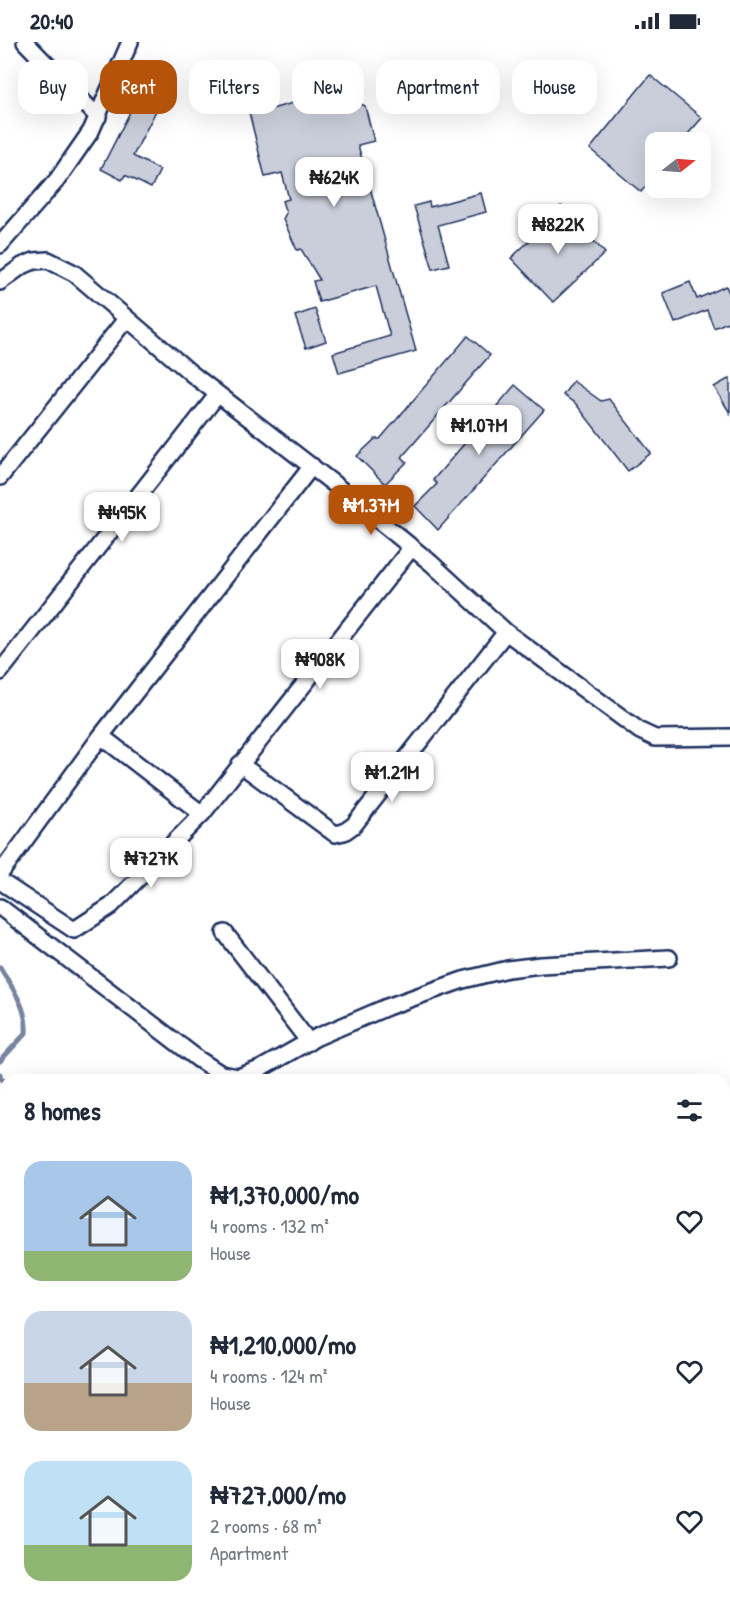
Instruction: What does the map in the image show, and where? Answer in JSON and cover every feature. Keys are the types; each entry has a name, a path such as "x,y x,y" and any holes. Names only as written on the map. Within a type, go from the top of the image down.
{"street":[{"path":"25,42 98,117"},
{"path":"0,245 57,180 91,131 130,42"},
{"path":"0,282 22,266 34,261 48,260 74,273 218,394 412,547 506,632 640,731 655,738 730,737"},
{"path":"0,477 127,318"},
{"path":"0,672 218,394"},
{"path":"0,874 101,736 312,466"},
{"path":"0,881 74,930 111,906 202,814 412,547"},
{"path":"240,764 335,834 344,832 354,825 506,632"},
{"path":"101,736 202,814"},
{"path":"0,907 198,1059 222,1074"},
{"path":"225,933 309,1042"},
{"path":"249,1074 309,1042 387,1007 463,980 541,964 669,958"}],"building":[{"path":"650,75 702,118 690,132 645,132 645,187 641,192 590,149"},
{"path":"292,103 292,114 364,114 365,106 374,141 358,145 416,351 339,373 333,353 390,336 376,286 319,302 313,281 320,280 301,249 297,250 283,219 286,213 282,201 289,199 282,173 265,177 249,114 280,114 280,107"},
{"path":"129,114 154,114 133,156 160,170 151,188 125,175 122,180 101,169"},
{"path":"481,193 486,212 438,225 449,265 433,269 414,206 429,202 430,207"},
{"path":"561,206 605,253 553,302 511,258 553,219 553,214"},
{"path":"690,282 697,299 726,286 730,295 730,321 714,328 707,310 675,323 663,293"},
{"path":"315,309 326,341 306,348 295,316"},
{"path":"468,336 490,355 402,457 407,462 385,484 357,456 375,439 380,439"},
{"path":"730,378 730,413 714,387"},
{"path":"573,381 601,401 609,399 651,453 628,471 576,404 563,395"},
{"path":"515,385 544,410 438,530 415,506 437,484 433,480"}],"waterway":[{"path":"0,967 22,1007 26,1024 26,1033 0,1061"}]}
